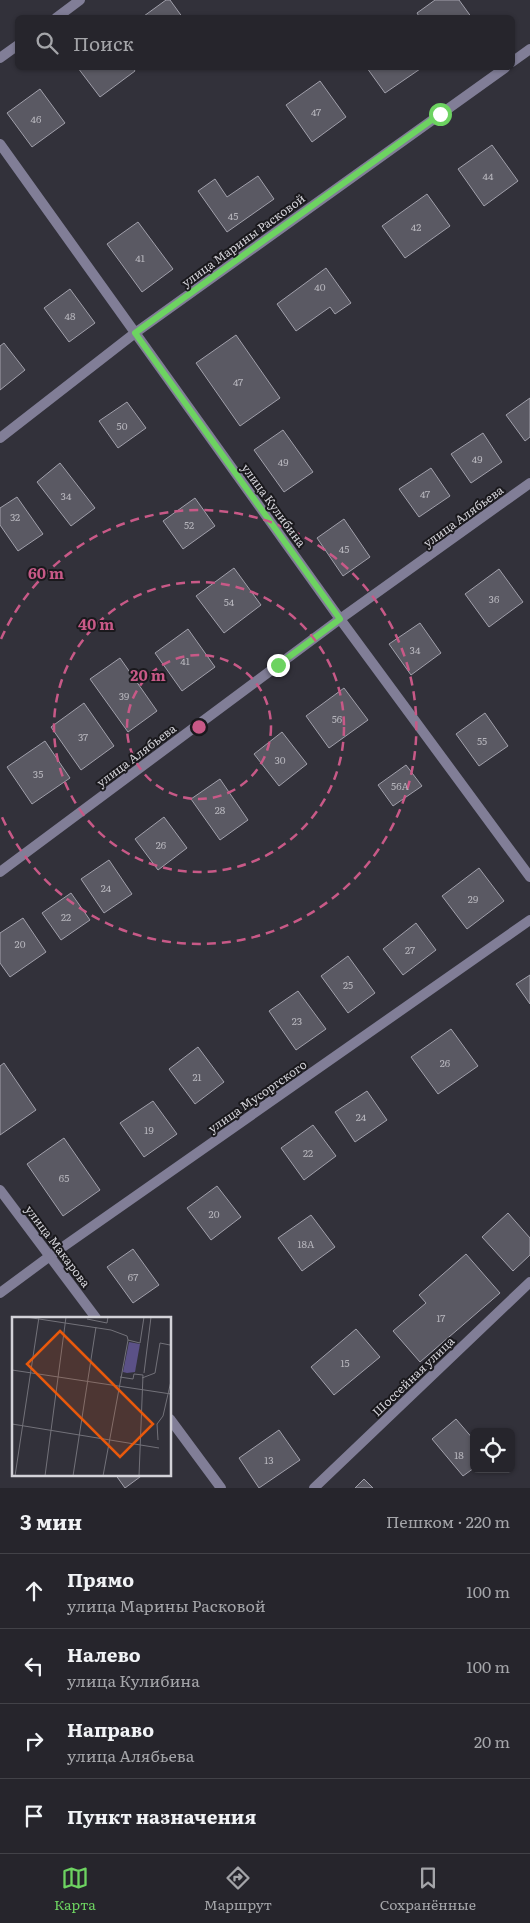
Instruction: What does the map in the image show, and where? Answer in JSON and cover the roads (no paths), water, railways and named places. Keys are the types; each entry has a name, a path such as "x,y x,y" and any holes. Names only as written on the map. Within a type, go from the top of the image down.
{"street":[{"path":"60,15 80,0"},
{"path":"0,58 15,47"},
{"path":"515,60 530,49"},
{"name":"улица Марины Расковой","path":"0,438 135,333 501,70"},
{"name":"улица Кулибина","path":"0,144 340,619 530,877"},
{"name":"улица Алябьева","path":"0,872 340,619 530,483"},
{"name":"улица Мусоргского","path":"0,1293 530,920"},
{"name":"улица Макарова","path":"0,1190 95,1317"},
{"name":"Шоссейная улица","path":"314,1488 530,1282"},
{"path":"171,1420 221,1488"}]}
